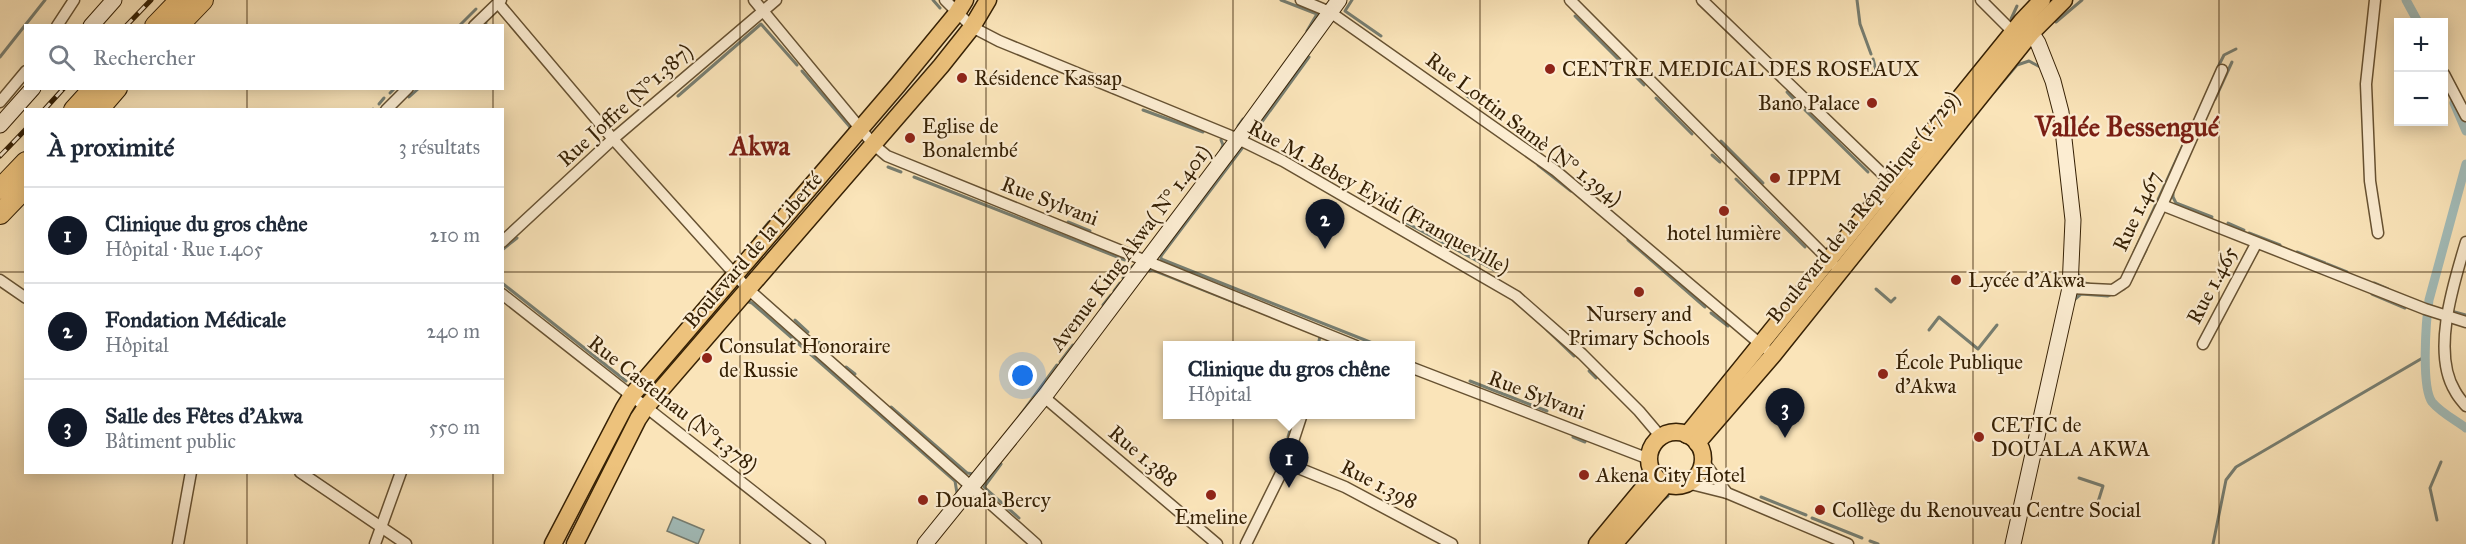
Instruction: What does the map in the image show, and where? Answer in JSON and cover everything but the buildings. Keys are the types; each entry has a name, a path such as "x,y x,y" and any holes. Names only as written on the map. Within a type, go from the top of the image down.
{"highway":[{"path":"157,24 180,0"},
{"path":"180,24 203,0"},
{"path":"76,108 92,90"},
{"path":"100,108 115,90"},
{"path":"0,189 24,164"},
{"path":"0,214 24,189"}],"main road":[{"name":"Boulevard de la Liberté","path":"575,544 646,407 874,145 972,27 988,0"},
{"name":"Boulevard de la République (1.729)","path":"1692,439 1897,188 2028,16 2064,0"},
{"name":"Boulevard de la Liberté","path":"553,544 632,396 961,7"},
{"path":"1614,544 1656,473 1652,447 1661,437 1674,433 1692,439 1702,461 1699,473 1687,483 1675,486 1656,473"},
{"path":"1597,544 1656,473"}],"street":[{"path":"58,24 74,0"},
{"path":"93,24 114,0"},
{"name":"Rue Sylvani","path":"754,0 874,145 897,162 1148,260 1345,341"},
{"name":"Rue Joffre (N°1.387)","path":"504,240 613,139 776,0"},
{"name":"Rue M. Bebey Eyidi (Franqueville)","path":"945,0 961,7 972,27 999,41 1072,73 1238,139 1298,169 1516,296 1582,354 1639,411 1661,437"},
{"name":"Rue Lottin Samè (N° 1.394)","path":"1301,0 1334,6 1556,171 1766,349"},
{"path":"1570,0 1835,265"},
{"path":"1702,0 1897,188"},
{"path":"1981,0 2028,16 2053,81 2061,112 2073,220 2070,288 2013,544"},
{"path":"2375,0 2366,84 2370,181 2378,233"},
{"path":"476,24 500,1 613,139 735,276 1036,544"},
{"name":"Avenue King Akwa( N° 1.401)","path":"925,544 1044,397 1238,139 1334,6"},
{"name":"Rue 1.467","path":"2070,288 2113,290 2125,282 2222,70"},
{"path":"0,102 24,73"},
{"path":"2448,82 2466,116"},
{"path":"0,125 31,90"},
{"path":"388,108 406,90"},
{"path":"2162,205 2256,244 2447,317 2466,322"},
{"path":"2466,242 2447,317 2446,364 2454,391 2466,406"},
{"name":"Rue 1.465","path":"2203,344 2256,244"},
{"path":"0,280 24,297"},
{"name":"Rue Castelnau (N°1.378)","path":"504,296 820,544"},
{"path":"1324,341 1327,334"},
{"name":"Rue Sylvani","path":"1415,369 1656,473"},
{"name":"Rue 1.388","path":"1044,397 1217,544"},
{"path":"1246,544 1286,463 1300,419"},
{"path":"1702,461 1727,493"},
{"name":"Rue 1.398","path":"1286,463 1345,487 1452,544"},
{"path":"178,544 190,474"},
{"path":"303,474 406,544"},
{"path":"375,544 400,474"},
{"path":"1687,483 1727,493 1848,544"}],"water":[{"path":"673,517 704,530 698,544 667,531"}],"waterway":[{"path":"26,24 45,0"},
{"path":"933,0 940,8"},
{"path":"1281,0 1317,14 1307,31"},
{"path":"1352,0 1345,11 1381,36"},
{"path":"1857,0 1860,24 1871,54"},
{"path":"2056,22 2082,0"},
{"path":"2406,0 2416,18"},
{"path":"2011,19 2017,6"},
{"path":"461,24 476,9"},
{"path":"1575,16 1644,85"},
{"path":"678,96 761,24 797,65"},
{"path":"0,57 24,27"},
{"path":"2218,67 2224,55 2236,49"},
{"path":"1259,126 1309,57"},
{"path":"1873,59 1877,74"},
{"path":"1994,92 2017,65 2029,61 2040,67"},
{"path":"2215,99 2232,62"},
{"path":"802,71 850,127 849,131"},
{"path":"390,93 393,90"},
{"path":"409,97 417,90"},
{"path":"1787,92 1801,107"},
{"path":"1467,96 1473,100"},
{"path":"379,104 384,98"},
{"path":"1656,98 1692,134"},
{"path":"2454,103 2466,131"},
{"path":"1143,110 1203,132"},
{"path":"1805,110 1868,172"},
{"path":"1238,126 1243,119"},
{"path":"2134,252 2193,123"},
{"path":"1220,152 1223,145 1221,140"},
{"path":"1721,141 1763,183"},
{"path":"1243,147 1161,259 1367,341"},
{"path":"1712,155 1720,162"},
{"path":"2466,164 2429,300 2425,353 2426,383 2432,402 2443,413 2466,428"},
{"path":"1538,165 1571,191"},
{"path":"888,167 901,172"},
{"path":"914,177 1125,260"},
{"path":"1736,179 1805,247"},
{"path":"2173,192 2176,203 2212,217"},
{"path":"1357,193 1367,199"},
{"path":"1403,221 1496,271"},
{"path":"755,239 769,222"},
{"path":"1068,222 1090,231"},
{"path":"2228,223 2244,230"},
{"path":"2249,233 2280,245"},
{"path":"504,248 517,238"},
{"path":"1628,240 1705,307"},
{"path":"2129,284 2146,250"},
{"path":"2297,252 2325,263"},
{"path":"2327,264 2347,272"},
{"path":"1123,278 1133,266"},
{"path":"1149,271 1153,270 1244,306"},
{"path":"2079,275 2081,282 2089,284"},
{"path":"1114,291 1120,283"},
{"path":"2374,283 2388,289"},
{"path":"504,285 626,381"},
{"path":"1876,289 1891,302 1895,298"},
{"path":"2074,300 2081,294 2108,296 2124,289"},
{"path":"2372,294 2405,308"},
{"path":"1103,305 1111,295"},
{"path":"746,301 752,303 955,481 957,493"},
{"path":"2451,311 2466,315"},
{"path":"1711,313 1728,326"},
{"path":"1929,330 1939,317 1978,349 1997,325"},
{"path":"795,320 808,332"},
{"path":"1547,330 1574,356"},
{"path":"1319,341 1320,336"},
{"path":"814,338 829,351"},
{"path":"1060,362 1073,345"},
{"path":"2213,544 2226,480 2236,467 2426,356"},
{"path":"1019,417 1057,365"},
{"path":"846,367 855,374"},
{"path":"1589,371 1596,378"},
{"path":"1470,381 1547,411"},
{"path":"891,407 967,473 974,474"},
{"path":"1288,437 1293,419"},
{"path":"1573,437 1585,442"},
{"path":"2437,520 2430,488 2441,462"},
{"path":"1001,464 984,487 1019,518"},
{"path":"2079,478 2103,486 2098,502"},
{"path":"1660,502 1668,496"},
{"path":"1761,497 1806,515"},
{"path":"974,501 984,507"},
{"path":"1812,518 1862,538"},
{"path":"1870,541 1878,544"}],"railway":[{"path":"128,24 151,0"},
{"path":"46,108 62,90"},
{"path":"0,156 24,131"}],"place":[{"name":"CENTRE MEDICAL DES ROSEAUX","path":"1550,69"},
{"name":"Résidence Kassap","path":"962,78"},
{"name":"Bano Palace","path":"1872,103"},
{"name":"Eglise de Bonalembé","path":"910,138"},
{"name":"IPPM","path":"1775,178"},
{"name":"hotel lumière","path":"1724,211"},
{"name":"Fondation Médicale","path":"1325,249"},
{"name":"Lycée d'Akwa","path":"1956,280"},
{"name":"Nursery and Primary Schools","path":"1639,292"},
{"name":"Consulat Honoraire de Russie","path":"707,358"},
{"name":"École Publique d'Akwa","path":"1883,374"},
{"name":"CETIC de DOUALA AKWA","path":"1979,437"},
{"name":"Salle des Fêtes d'Akwa","path":"1785,438"},
{"name":"Akena City Hotel","path":"1584,475"},
{"name":"Clinique du gros chêne","path":"1289,488"},
{"name":"Emeline","path":"1211,495"},
{"name":"Douala Bercy","path":"923,500"},
{"name":"Collège du Renouveau Centre Social","path":"1820,510"}],"district":[{"name":"Vallée Bessengué","path":"2127,126"},
{"name":"Akwa","path":"760,145"}]}
